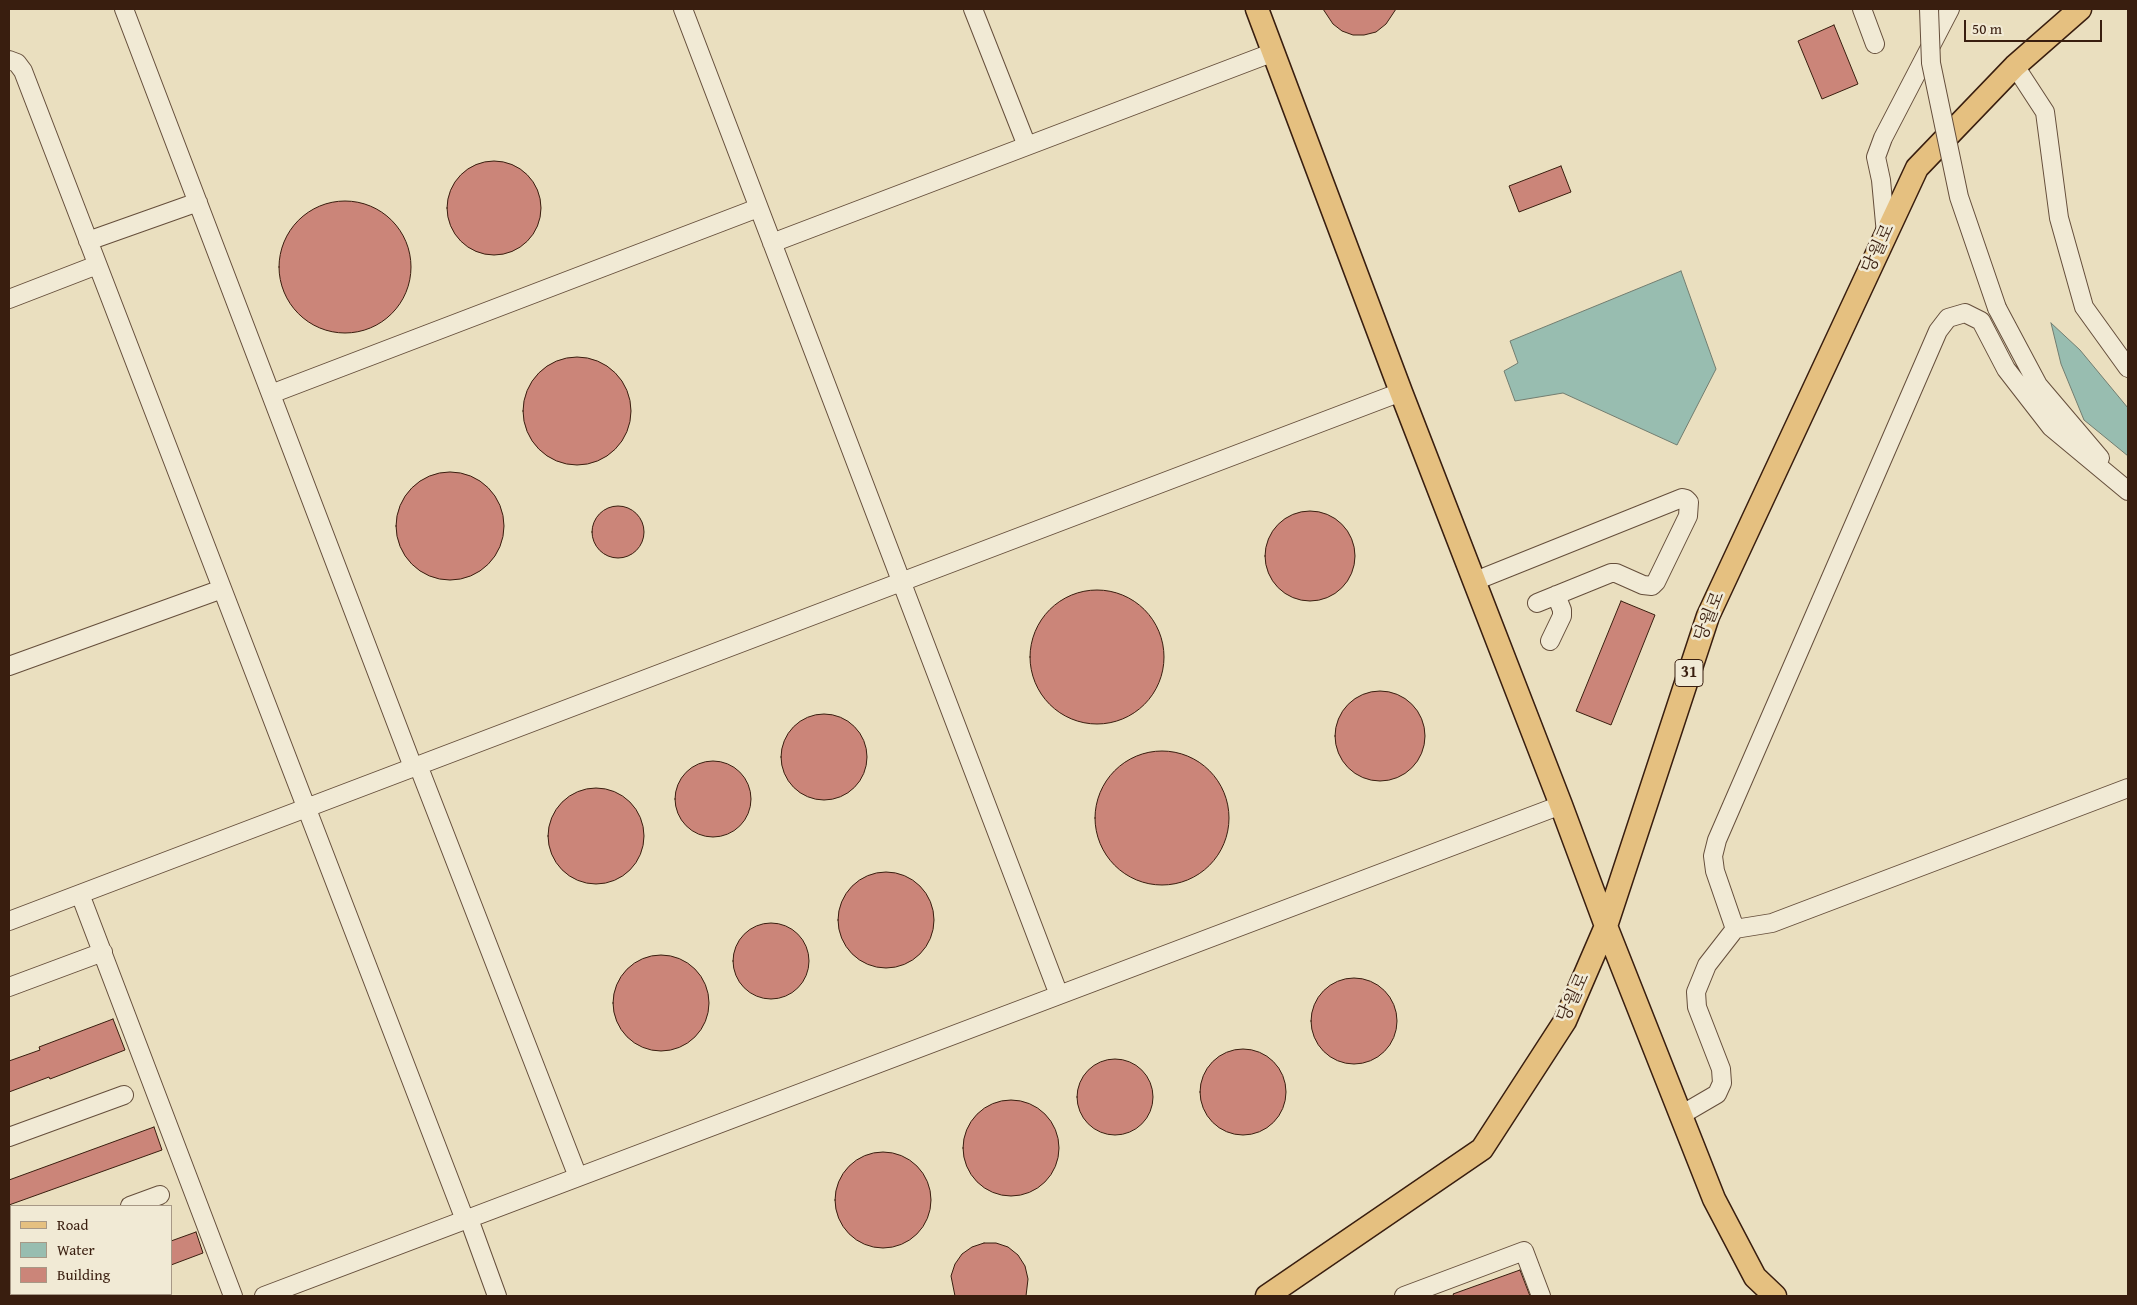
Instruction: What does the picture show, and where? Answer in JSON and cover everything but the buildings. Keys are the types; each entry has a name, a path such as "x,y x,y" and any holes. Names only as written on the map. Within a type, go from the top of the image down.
{"main road":[{"path":"1257,9 1401,392 1606,926 1714,1199 1755,1277 1775,1296"},
{"name":"당월로","path":"1267,1296 1482,1149 1565,1021 1606,926 1708,616 1916,168 2015,66 2080,9"}],"street":[{"path":"124,9 415,766 578,1177"},
{"path":"682,9 1058,995"},
{"path":"973,9 1027,146"},
{"path":"1862,9 1875,44"},
{"path":"1929,9 1932,62 1959,197 1997,308 2038,385 2128,491"},
{"path":"1886,234 1882,180 1876,157 1883,138 1950,9"},
{"path":"772,243 1274,52"},
{"path":"9,60 17,63 23,71 306,808 497,1296"},
{"path":"2015,66 2045,112 2059,218 2084,307 2128,368"},
{"path":"88,242 198,202"},
{"path":"271,394 758,208"},
{"path":"9,299 97,265"},
{"path":"1735,929 1715,871 1713,856 1717,840 1938,331 1948,318 1965,314 1982,321 2006,369 2051,427 2128,491"},
{"path":"9,921 1401,392"},
{"path":"1475,581 1682,498 1686,498 1689,502 1688,516 1656,582 1652,586 1644,585 1611,572 1537,603"},
{"path":"9,666 222,589"},
{"path":"1550,641 1562,616 1562,610 1556,595"},
{"path":"1681,1115 1717,1094 1722,1083 1721,1069 1697,1007 1696,992 1707,965 1735,929 1772,923 2128,788"},
{"path":"264,1296 1561,805"},
{"path":"80,894 232,1296"},
{"path":"9,987 102,952"},
{"path":"9,1136 124,1094"},
{"path":"133,1205 160,1195"},
{"path":"1404,1296 1524,1251 1541,1296"}],"water":[{"path":"1681,271 1716,369 1677,445 1563,393 1515,401 1504,371 1518,363 1510,341"},
{"path":"2051,323 2080,350 2128,408 2128,456 2084,420 2061,364"}]}
